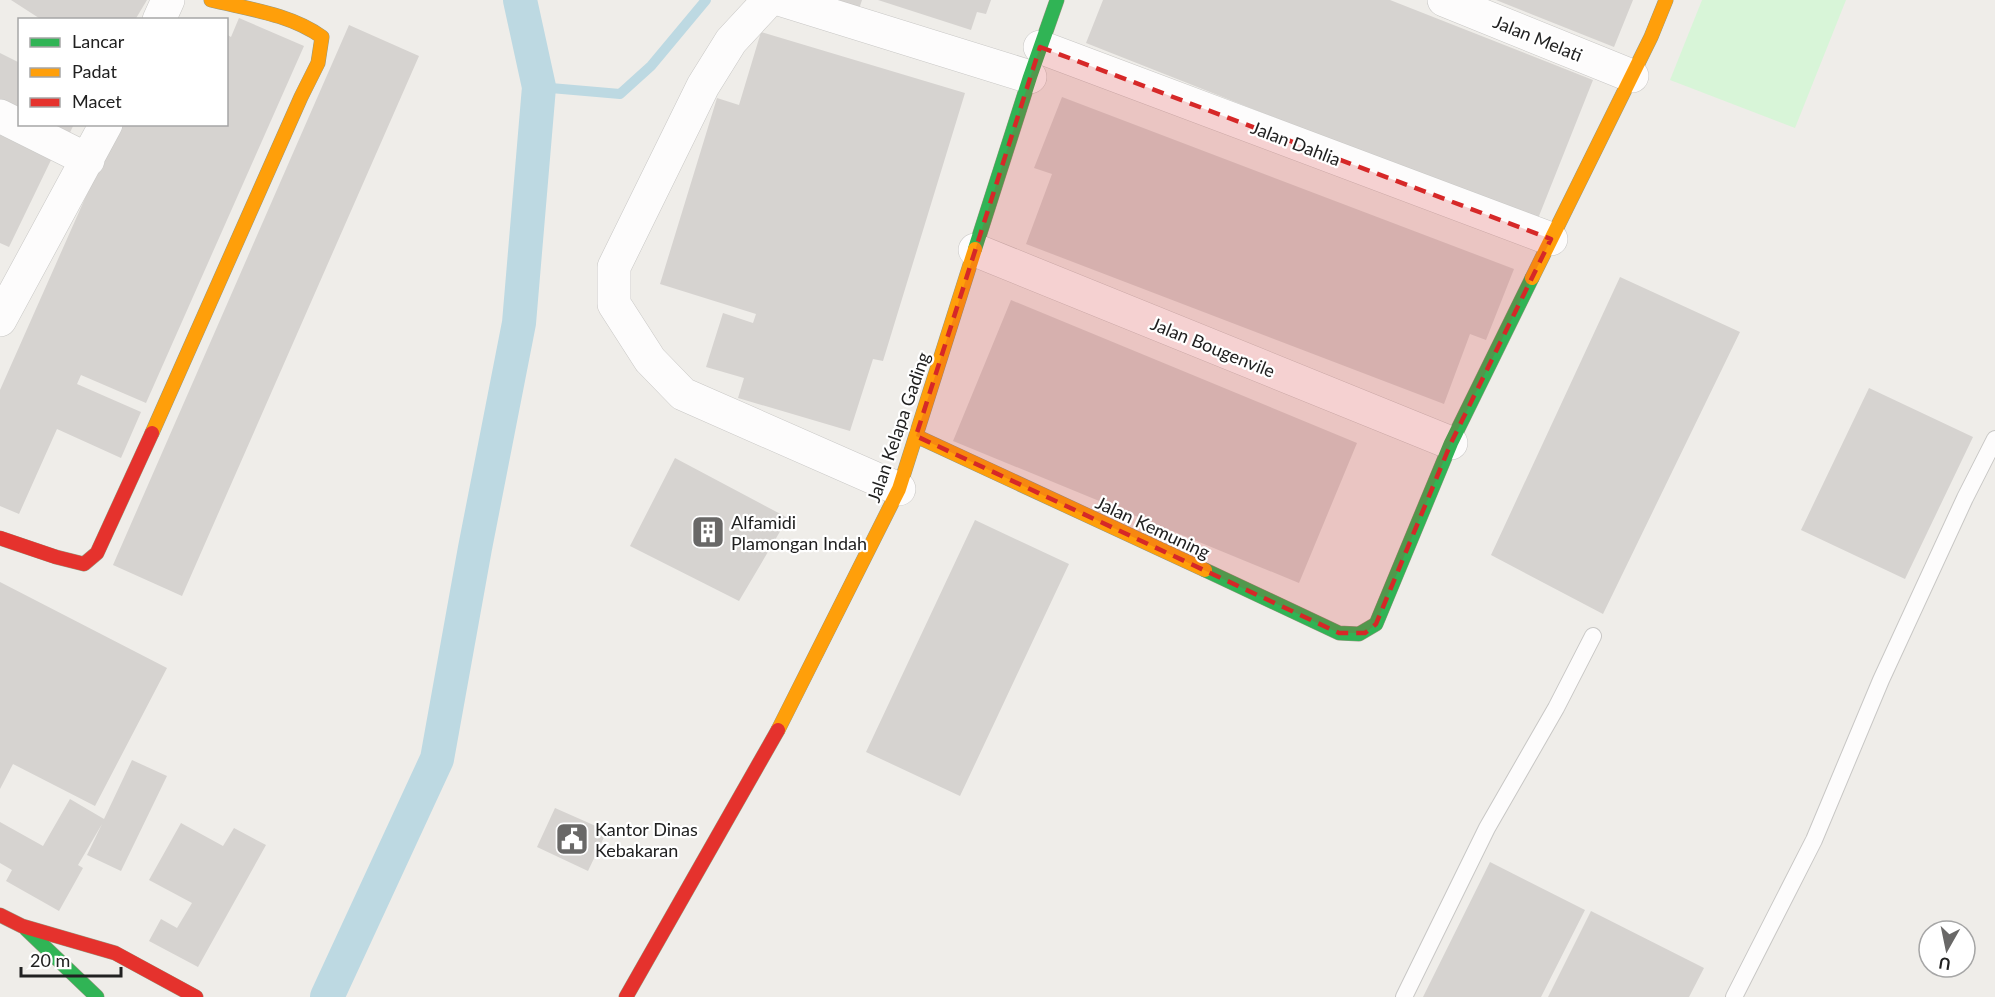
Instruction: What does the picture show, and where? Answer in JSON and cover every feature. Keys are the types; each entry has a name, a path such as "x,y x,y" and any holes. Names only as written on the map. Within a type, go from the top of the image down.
{"street":[{"path":"160,18 168,0"},
{"path":"0,538 84,564 97,553 318,63 322,37 314,30 296,22 211,0"},
{"path":"769,0 731,40 703,86 615,267 614,304 650,360 683,394 899,489"},
{"name":"Jalan Dahlia","path":"782,0 1035,62 1551,239"},
{"name":"Jalan Kelapa Gading","path":"626,997 778,731 899,489 1035,62 1057,0"},
{"name":"Jalan Melati","path":"1444,0 1632,76"},
{"path":"1451,443 1632,76 1666,0"},
{"path":"0,116 18,125"},
{"path":"20,126 88,160"},
{"path":"0,320 105,126"},
{"name":"Jalan Bougenvile","path":"975,250 1451,443"},
{"name":"Jalan Kemuning","path":"916,436 1339,633 1357,636 1376,624 1451,443"},
{"path":"0,915 22,926 115,953 192,995"},
{"path":"22,926 97,997"}],"lane":[{"path":"1734,997 1814,840 1881,680 1965,498 1995,439"},
{"path":"1404,997 1487,828 1556,708 1593,636"}],"highlighted area":[{"path":"1040,47 1551,239 1451,443 1376,624 1365,633 1339,633 916,436"}],"green space":[{"path":"1702,0 1846,0 1795,128 1670,80"}],"building":[{"path":"11,0 147,0 136,18 39,18"},
{"path":"832,0 862,0 859,9"},
{"path":"878,0 991,0 986,14 977,12 971,30"},
{"path":"1103,0 1390,0 1593,80 1537,221 1086,43"},
{"path":"1496,0 1633,0 1614,47"},
{"path":"239,18 304,46 146,403 81,375 77,384 141,412 121,458 57,429 19,514 0,506 0,390 117,126 228,126 228,35 231,37"},
{"path":"349,25 419,56 182,596 113,565"},
{"path":"761,32 965,93 883,361 873,359 850,431 738,398 744,378 706,367 723,313 753,323 756,314 660,284 717,98 739,105"},
{"path":"0,53 18,62 18,119 0,110"},
{"path":"1062,97 1514,269 1486,340 1470,334 1444,404 1026,244 1052,174 1034,168"},
{"path":"33,126 73,126 65,143"},
{"path":"0,132 52,158 9,247 0,243"},
{"path":"1620,277 1740,332 1603,614 1491,555"},
{"path":"1011,300 1357,443 1299,583 953,441"},
{"path":"1869,388 1973,437 1905,579 1801,530"},
{"name":"Alfamidi Plamongan Indah","path":"675,458 788,518 739,601 630,546"},
{"path":"975,520 1069,564 960,796 866,752"},
{"path":"0,582 167,668 95,806 13,764 0,789"},
{"path":"132,760 167,776 121,871 87,855 102,824 78,865 83,868 59,911 6,881 12,870 0,863 0,822 43,846 70,799 104,819"},
{"name":"Kantor Dinas Kebakaran","path":"555,808 607,831 588,871 537,847"},
{"path":"181,823 223,846 234,828 266,845 198,967 149,941 161,919 177,928 192,903 149,880"},
{"path":"1490,862 1585,910 1541,997 1423,997"},
{"path":"1591,911 1704,968 1689,997 1548,997"}],"waterway":[{"path":"327,997 437,759 519,323 539,87 520,0"},
{"path":"539,87 620,94 651,66 706,0"}],"traffic: fast":[{"path":"975,249 1057,0"},
{"path":"1205,570 1339,633 1359,634 1376,624 1451,443 1532,278"},
{"path":"26,929 97,997"}],"traffic: slow":[{"path":"152,433 318,63 322,37 310,29 283,18 211,0"},
{"path":"1532,278 1651,37 1666,0"},
{"path":"778,730 899,489 975,249"},
{"path":"916,436 1205,570"}],"traffic: jam":[{"path":"0,538 84,564 97,553 152,433"},
{"path":"626,997 778,730"},
{"path":"0,915 22,926 115,953 196,997"}],"place":[{"name":"Alfamidi Plamongan Indah","path":"708,532"},
{"name":"Kantor Dinas Kebakaran","path":"572,839"}]}
